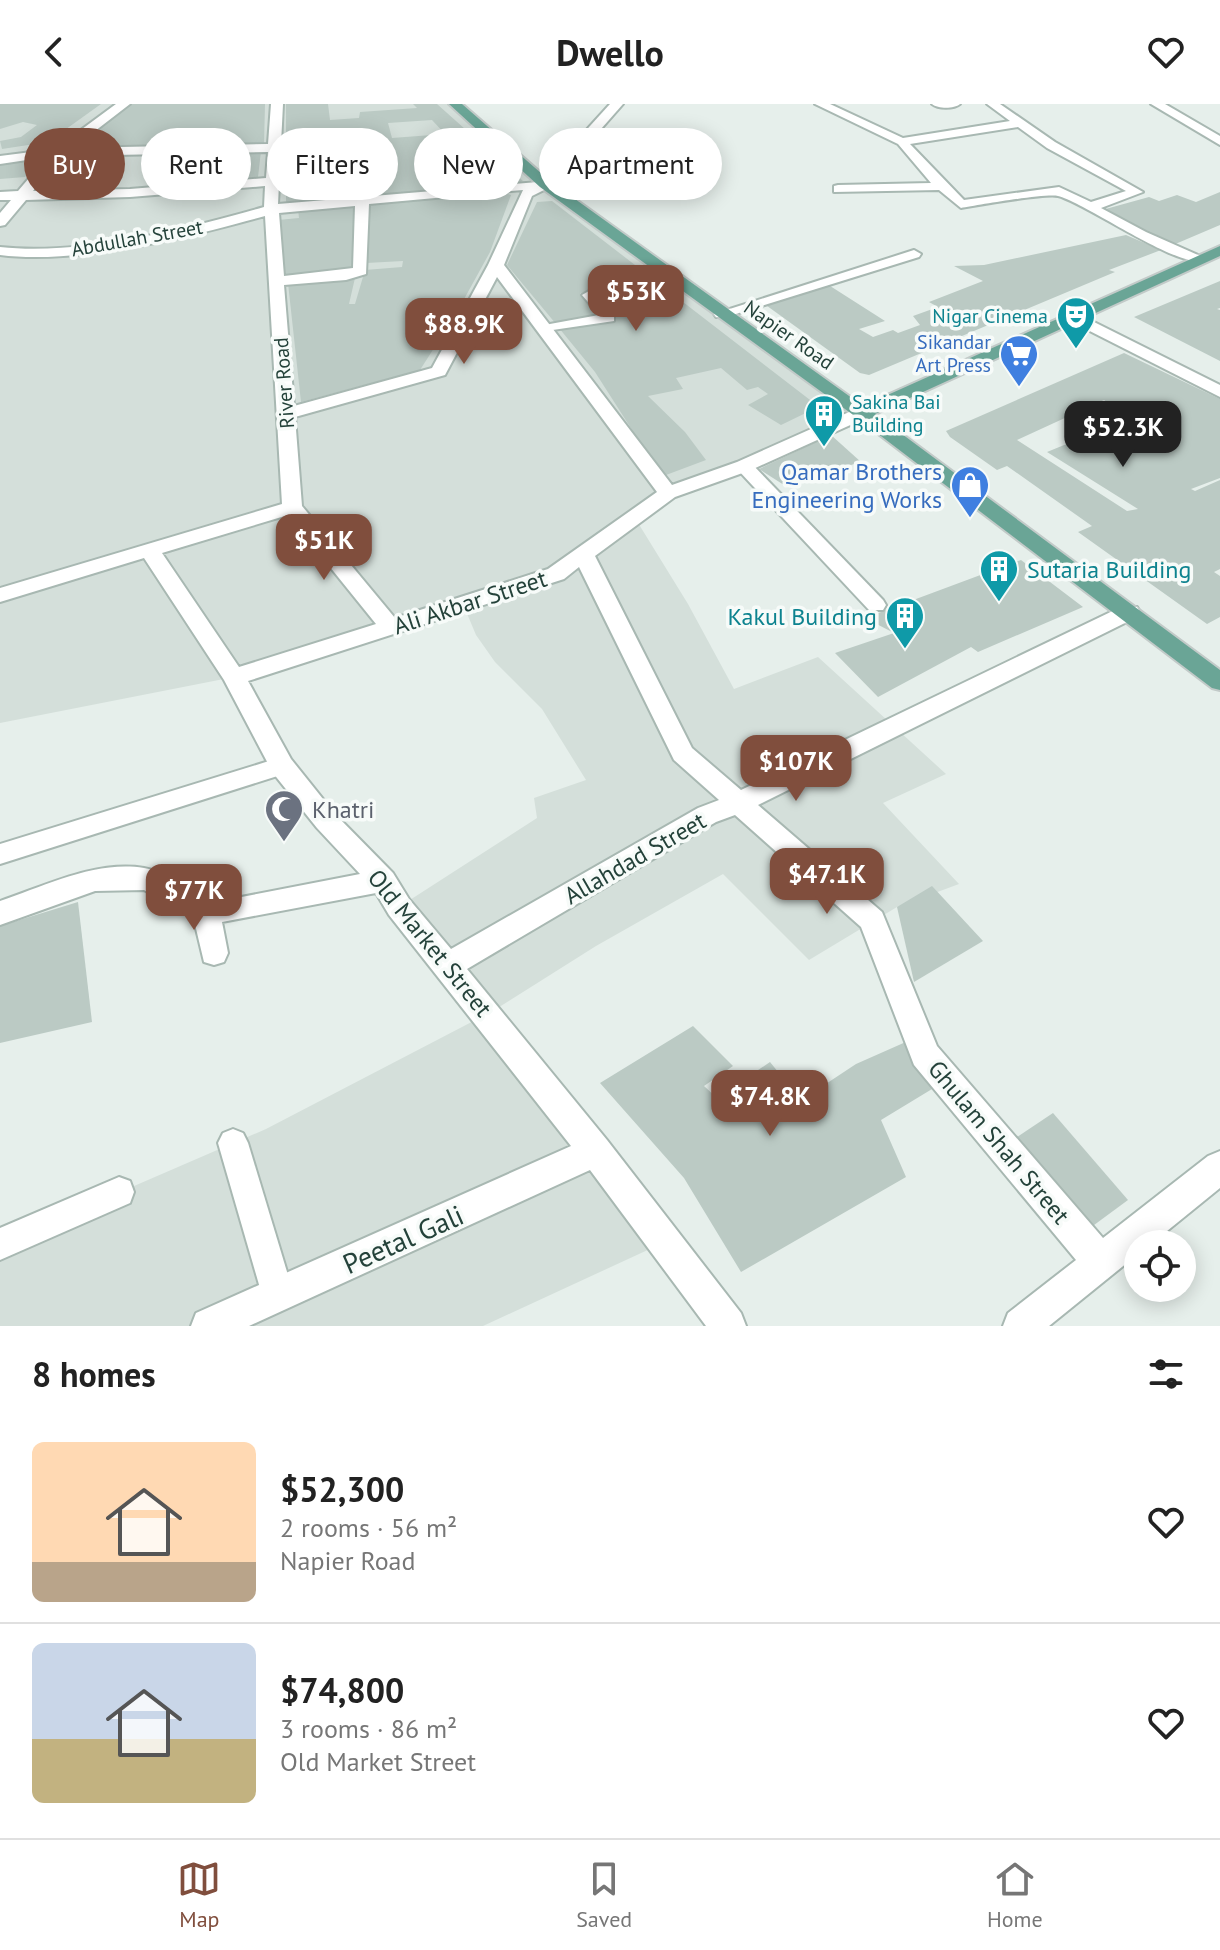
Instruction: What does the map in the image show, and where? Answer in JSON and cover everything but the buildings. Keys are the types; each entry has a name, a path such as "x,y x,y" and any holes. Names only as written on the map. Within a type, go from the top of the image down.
{"main road":[{"name":"Napier Road","path":"455,104 539,179"},
{"name":"Napier Road","path":"567,200 862,413 1220,682"},
{"path":"862,413 1220,250"}],"street":[{"path":"92,128 124,104"},
{"name":"River Road","path":"275,128 277,104"},
{"path":"595,128 617,104"},
{"path":"125,151 267,148"},
{"path":"0,160 24,157"},
{"path":"125,193 267,182"},
{"name":"Abdullah Street","path":"0,251 83,250 219,224 272,209 539,185"},
{"path":"286,414 439,371 496,265 526,194 539,187"},
{"path":"0,196 24,196"},
{"path":"0,222 24,196"},
{"name":"River Road","path":"272,200 292,507"},
{"path":"276,281 361,271 362,201"},
{"path":"496,265 668,493"},
{"path":"1074,317 1220,392"},
{"name":"Ali Akbar Street","path":"234,677 556,574 668,493 744,466 862,413"},
{"path":"0,595 292,507 391,628"},
{"name":"Old Market Street","path":"149,550 234,677 282,766 326,821 383,881 399,907 449,965 596,1151 728,1326"},
{"name":"Ghulam Shah Street","path":"584,555 683,754 872,920 925,1055 1101,1262"},
{"name":"Allahdad Street","path":"449,965 707,815 737,804 1129,612"},
{"path":"0,913 95,880 144,879 165,886 206,910 231,911 383,881"},
{"path":"206,910 214,953"},
{"name":"Peetal Gali","path":"209,1326 596,1151"},
{"path":"1021,1326 1220,1167"}],"lane":[{"path":"821,104 902,142 961,204 1059,191 1141,235 1200,259"},
{"path":"938,104 954,104"},
{"path":"993,104 1051,145 1137,192 1090,207"},
{"path":"1157,104 1220,141"},
{"path":"902,142 1020,123"},
{"path":"838,189 942,186"},
{"path":"721,314 914,254"},
{"path":"544,329 609,318 589,295"},
{"path":"744,466 876,605"},
{"path":"0,854 282,766"},
{"path":"233,1143 278,1295"},
{"path":"0,1244 119,1192"}],"shaded area":[{"path":"0,104 455,104 482,128 414,128 414,200 523,200 523,164 539,179 539,200 567,200 873,419 668,493 635,518 688,604 734,689 818,657 946,774 883,803 959,884 897,907 809,960 723,874 596,946 488,1014 665,1242 483,1326 0,1326 0,1244 266,1129 487,1014 399,907 537,818 534,798 586,780 542,709 495,662 476,635 463,604 234,677 0,723"}],"place":[{"name":"Nigar Cinema","path":"1076,350"},
{"name":"Sikandar Art Press","path":"1019,388"},
{"name":"Sakina Bai Building","path":"824,448"},
{"name":"Qamar Brothers Engineering Works","path":"970,519"},
{"name":"Sutaria Building","path":"999,603"},
{"name":"Kakul Building","path":"905,650"},
{"name":"Khatri","path":"284,843"}]}
